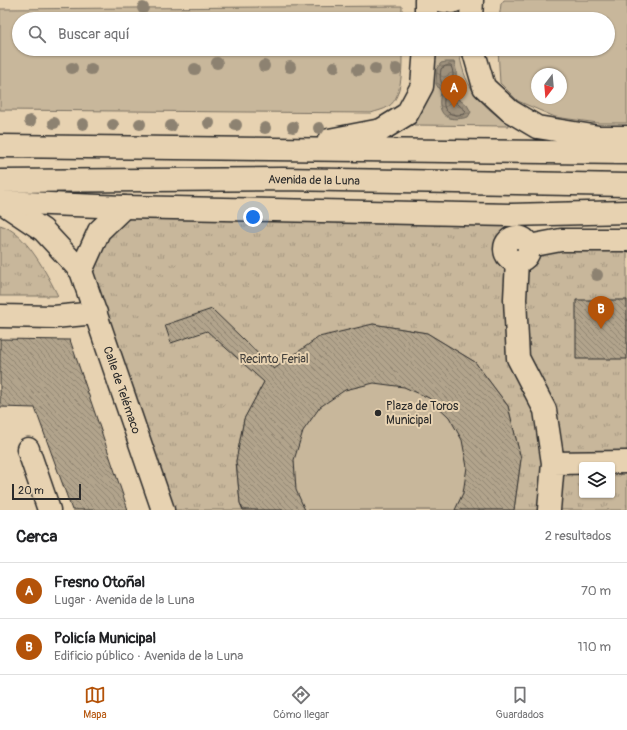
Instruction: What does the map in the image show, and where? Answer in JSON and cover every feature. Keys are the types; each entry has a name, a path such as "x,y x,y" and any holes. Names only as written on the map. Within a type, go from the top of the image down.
{"main road":[{"path":"426,0 426,12"},
{"path":"437,0 452,2 457,0"},
{"path":"471,12 472,0"},
{"path":"284,149 380,130 407,114 422,86 424,56"},
{"path":"475,56 484,87 510,111 537,127 599,137 627,137"},
{"path":"0,146 627,153"},
{"name":"Avenida de la Luna","path":"0,181 282,179 627,185"},
{"path":"0,202 124,207 511,215 627,212"},
{"name":"Calle de Telémaco","path":"0,202 43,230 81,271 163,510"},
{"path":"81,271 99,231 124,207"},
{"path":"511,215 520,248 515,299 518,358 545,410 553,463 549,510"},
{"path":"520,248 561,240 627,240"},
{"path":"0,316 61,316 96,313"},
{"path":"28,449 49,510"},
{"path":"553,463 627,462"}],"green space":[{"path":"504,0 627,0 627,123 598,123 555,117 518,101 500,83 498,56 615,56 615,12 500,12 501,4"},
{"path":"402,6 402,12 12,12 12,56 402,56 401,80 394,102 387,107 371,113 0,110 0,9"},
{"path":"430,56 460,56 468,83 474,92 489,109 508,123 508,126 414,125 413,121"},
{"name":"Recinto Ferial","path":"124,207 511,215 514,237 520,237 526,240 627,240 627,510 163,510 82,277"},
{"path":"0,225 10,229 27,245 42,266 58,296 0,296"},
{"name":"Plaza de Toros Municipal","path":"373,324 427,333 475,362 508,406 521,459 514,510 243,510 240,503 236,461 244,419 264,382"}],"water":[{"path":"454,62 456,76 455,97 467,105 471,112 468,117 460,119 448,118 444,115 440,106 441,92 436,84 437,68 441,63"}],"building":[{"path":"576,300 627,300 627,359 576,359"},
{"path":"212,309 274,369 319,337 373,324 427,333 475,362 508,406 521,459 514,510 455,510 463,493 467,467 462,440 449,417 429,398 404,387 374,383 345,390 320,407 303,431 294,460 296,490 305,510 243,510 240,503 236,461 244,419 264,382 207,331 171,343 165,325"},
{"path":"0,339 70,340 128,510 72,510 35,408 0,407"}],"place":[{"name":"Fresno Otoñal","path":"454,108"},
{"name":"Policía Municipal","path":"601,329"},
{"name":"Plaza de Toros Municipal","path":"378,413"}]}
